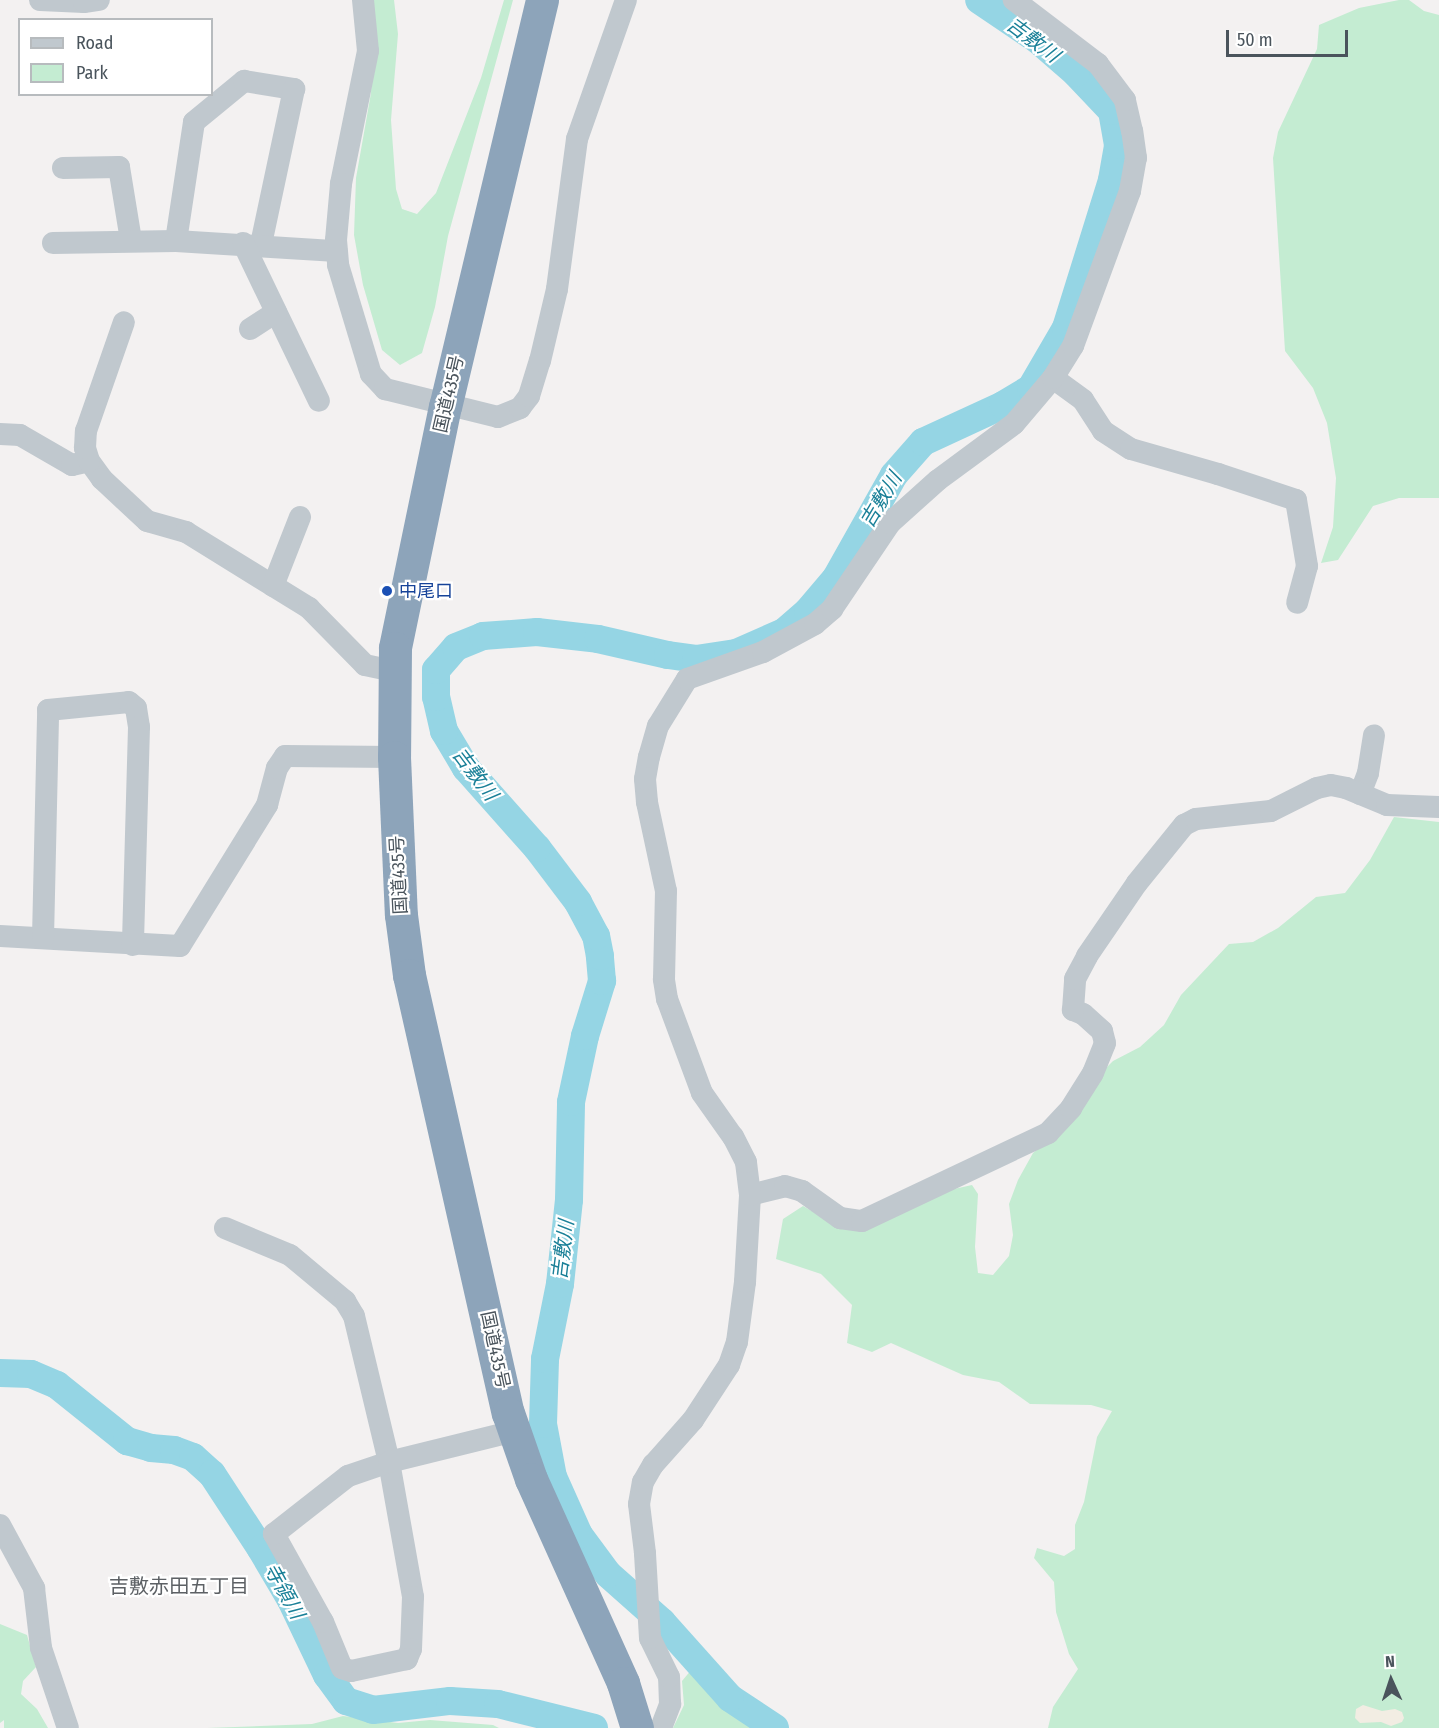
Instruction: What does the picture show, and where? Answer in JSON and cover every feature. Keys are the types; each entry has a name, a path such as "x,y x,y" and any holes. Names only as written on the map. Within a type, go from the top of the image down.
{"highway":[{"name":"国道435号","path":"542,0 445,406 400,625 393,670 394,757 403,944 514,1431 531,1479 622,1683 638,1728"}],"street":[{"path":"39,0 84,2 99,0"},
{"path":"363,0 368,51 341,184 337,251 338,265 371,374 385,389 445,406 498,417 514,412 529,396 540,361 557,289 577,139 626,0"},
{"path":"661,1728 670,1704 669,1677 650,1638 648,1590 639,1504 643,1482 653,1465 693,1420 731,1357 737,1342 744,1291 750,1195 746,1162 733,1137 702,1093 667,999 664,979 666,891 645,779 658,726 669,703 687,679 763,652 815,624 832,609 890,524 938,480 1014,424 1053,378 1073,346 1122,219 1136,158 1125,100 1098,64 1014,0"},
{"path":"176,240 194,122 244,81 294,89 252,244 276,312 320,400"},
{"path":"63,168 119,167 131,240"},
{"path":"53,243 176,240 337,251"},
{"path":"250,329 276,312"},
{"path":"124,322 109,391 86,431 85,448 89,461 102,479 147,521 186,532 309,608 366,665 393,670"},
{"path":"1053,378 1083,400 1102,430 1131,449 1218,474 1296,500 1307,566 1297,603"},
{"path":"0,434 20,435 72,465 89,461"},
{"path":"273,586 300,517"},
{"path":"43,938 48,710 129,702 136,708 138,727 133,945"},
{"path":"1360,794 1368,773 1374,735"},
{"path":"0,936 180,946 267,805 277,768 285,756 394,757"},
{"path":"750,1195 785,1186 802,1191 840,1218 862,1221 1048,1133 1071,1108 1093,1073 1105,1043 1102,1031 1083,1014 1072,1010 1075,979 1087,956 1137,883 1184,825 1196,819 1271,811 1324,787 1346,788 1387,805 1439,807"},
{"path":"225,1228 290,1255 345,1301 354,1316 389,1462 413,1597 411,1649 407,1659 351,1671 342,1668 323,1622 274,1533 348,1476 389,1462 514,1431"},
{"path":"0,1525 34,1588 40,1648 68,1728"}],"green space":[{"path":"374,0 394,0 398,34 391,120 396,189 402,209 417,214 436,193 481,78 504,0 513,0 448,236 435,307 422,353 400,365 382,350 363,285 354,235 356,178 371,93"},
{"path":"1409,0 1424,11 1439,15 1439,498 1399,498 1373,506 1338,560 1321,563 1333,527 1336,478 1327,423 1313,388 1285,351 1273,158 1278,132 1317,49 1319,25 1359,8"},
{"path":"1394,817 1439,822 1439,1728 1048,1728 1053,1707 1078,1669 1069,1654 1056,1612 1054,1582 1034,1558 1037,1548 1064,1556 1075,1549 1075,1525 1084,1502 1097,1437 1112,1411 1091,1405 1030,1404 999,1382 963,1375 891,1343 872,1352 847,1343 852,1305 821,1274 776,1259 783,1219 803,1206 824,1218 972,1185 978,1194 975,1247 978,1273 993,1275 1009,1256 1013,1235 1009,1204 1018,1180 1033,1153 1064,1128 1094,1080 1113,1061 1140,1047 1164,1025 1181,995 1229,944 1253,942 1278,928 1316,897 1345,893 1370,860"},
{"path":"0,1624 27,1635 36,1667 23,1681 21,1694 37,1709 48,1728 4,1728 4,1720 0,1723"},
{"path":"692,1669 704,1677 721,1699 759,1728 673,1728 684,1705 682,1681"},
{"path":"343,1716 398,1723 430,1720 493,1725 499,1728 207,1728 312,1724"}],"sand":[{"path":"1363,1705 1382,1711 1395,1709 1402,1712 1404,1718 1402,1722 1391,1726 1381,1722 1360,1723 1355,1718 1356,1709"}],"waterway":[{"name":"吉敷川","path":"775,1728 730,1698 662,1622 608,1574 579,1535 553,1477 543,1424 545,1359 560,1284 569,1200 571,1102 585,1036 602,981 600,956 596,936 578,902 537,848 466,768 444,731 436,697 436,670 456,647 483,636 537,632 598,639 696,659 736,653 784,632 808,611 836,578 894,475 923,442 1003,405 1031,388 1066,328 1112,180 1118,145 1112,111 1076,73 1038,40 979,0"},
{"name":"寺領川","path":"0,1373 31,1374 57,1385 127,1441 151,1448 174,1450 193,1457 212,1474 261,1549 291,1600 327,1675 346,1701 373,1710 450,1701 498,1704 594,1728"}],"place":[{"name":"中尾口","path":"387,591"}],"district":[{"name":"吉敷赤田五丁目","path":"179,1586"}]}
